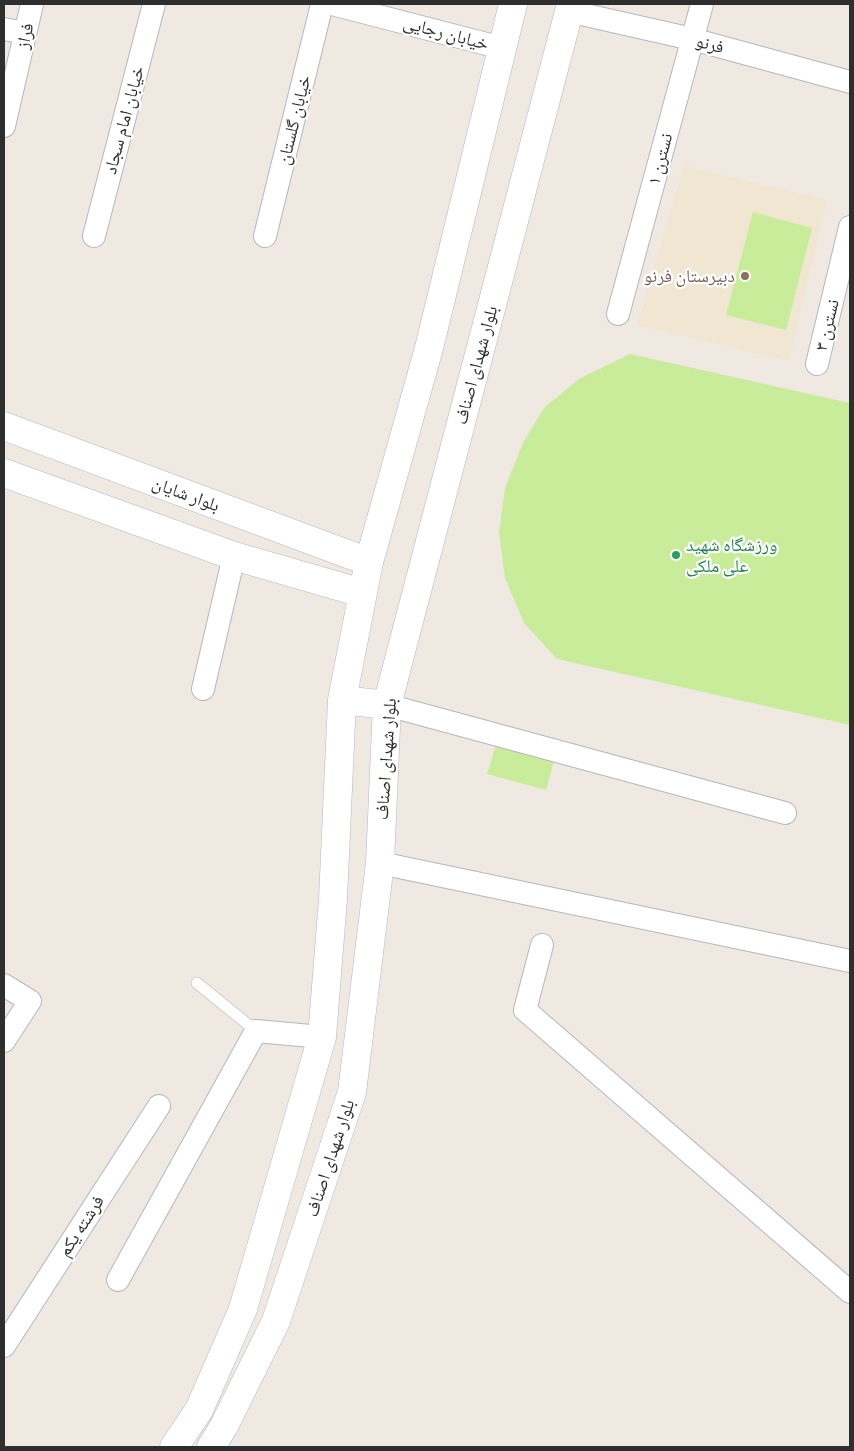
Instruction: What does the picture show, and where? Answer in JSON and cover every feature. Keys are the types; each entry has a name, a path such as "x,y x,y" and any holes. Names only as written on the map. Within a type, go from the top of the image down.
{"street":[{"name":"فراز","path":"4,126 14,31 32,4"},
{"name":"خیابان امام سجاد","path":"94,236 154,4"},
{"name":"خیابان گلستان","path":"265,236 322,4"},
{"name":"خیابان رجایی","path":"332,4 502,48"},
{"path":"174,1447 199,1410 243,1309 322,1037 333,899 342,700 369,562 429,348 513,4"},
{"name":"نسترن ۱","path":"618,314 702,4"},
{"name":"فرنو","path":"570,8 850,82"},
{"name":"بلوار شهدای اصناف","path":"211,1447 224,1426 276,1321 352,1092 380,863 387,705 570,8"},
{"name":"نسترن ۳","path":"817,364 850,227"},
{"name":"بلوار شایان","path":"4,426 369,562"},
{"path":"4,474 234,556 362,593"},
{"path":"330,584 338,572 340,552"},
{"path":"203,689 234,556"},
{"path":"342,700 387,705 785,813"},
{"path":"380,863 850,961"},
{"path":"542,945 525,1010 850,1292"},
{"path":"4,986 30,1001 4,1042"},
{"path":"118,1280 256,1031 322,1037"},
{"name":"فرشته یکم","path":"6,1339 159,1106"},
{"path":"243,1309 276,1321"}],"lane":[{"path":"197,983 256,1031"}],"shaded area":[{"path":"684,166 827,200 789,361 637,325"}],"green space":[{"path":"753,212 812,228 786,330 726,315"},
{"name":"ورزشگاه شهید علی ملکی","path":"630,354 850,403 850,725 557,659 524,623 505,578 499,532 505,488 523,443 544,408 579,379"},
{"path":"496,745 554,761 546,790 487,774"}],"place":[{"name":"دبیرستان فرنو","path":"745,276"},
{"name":"ورزشگاه شهید علی ملکی","path":"676,555"}]}
